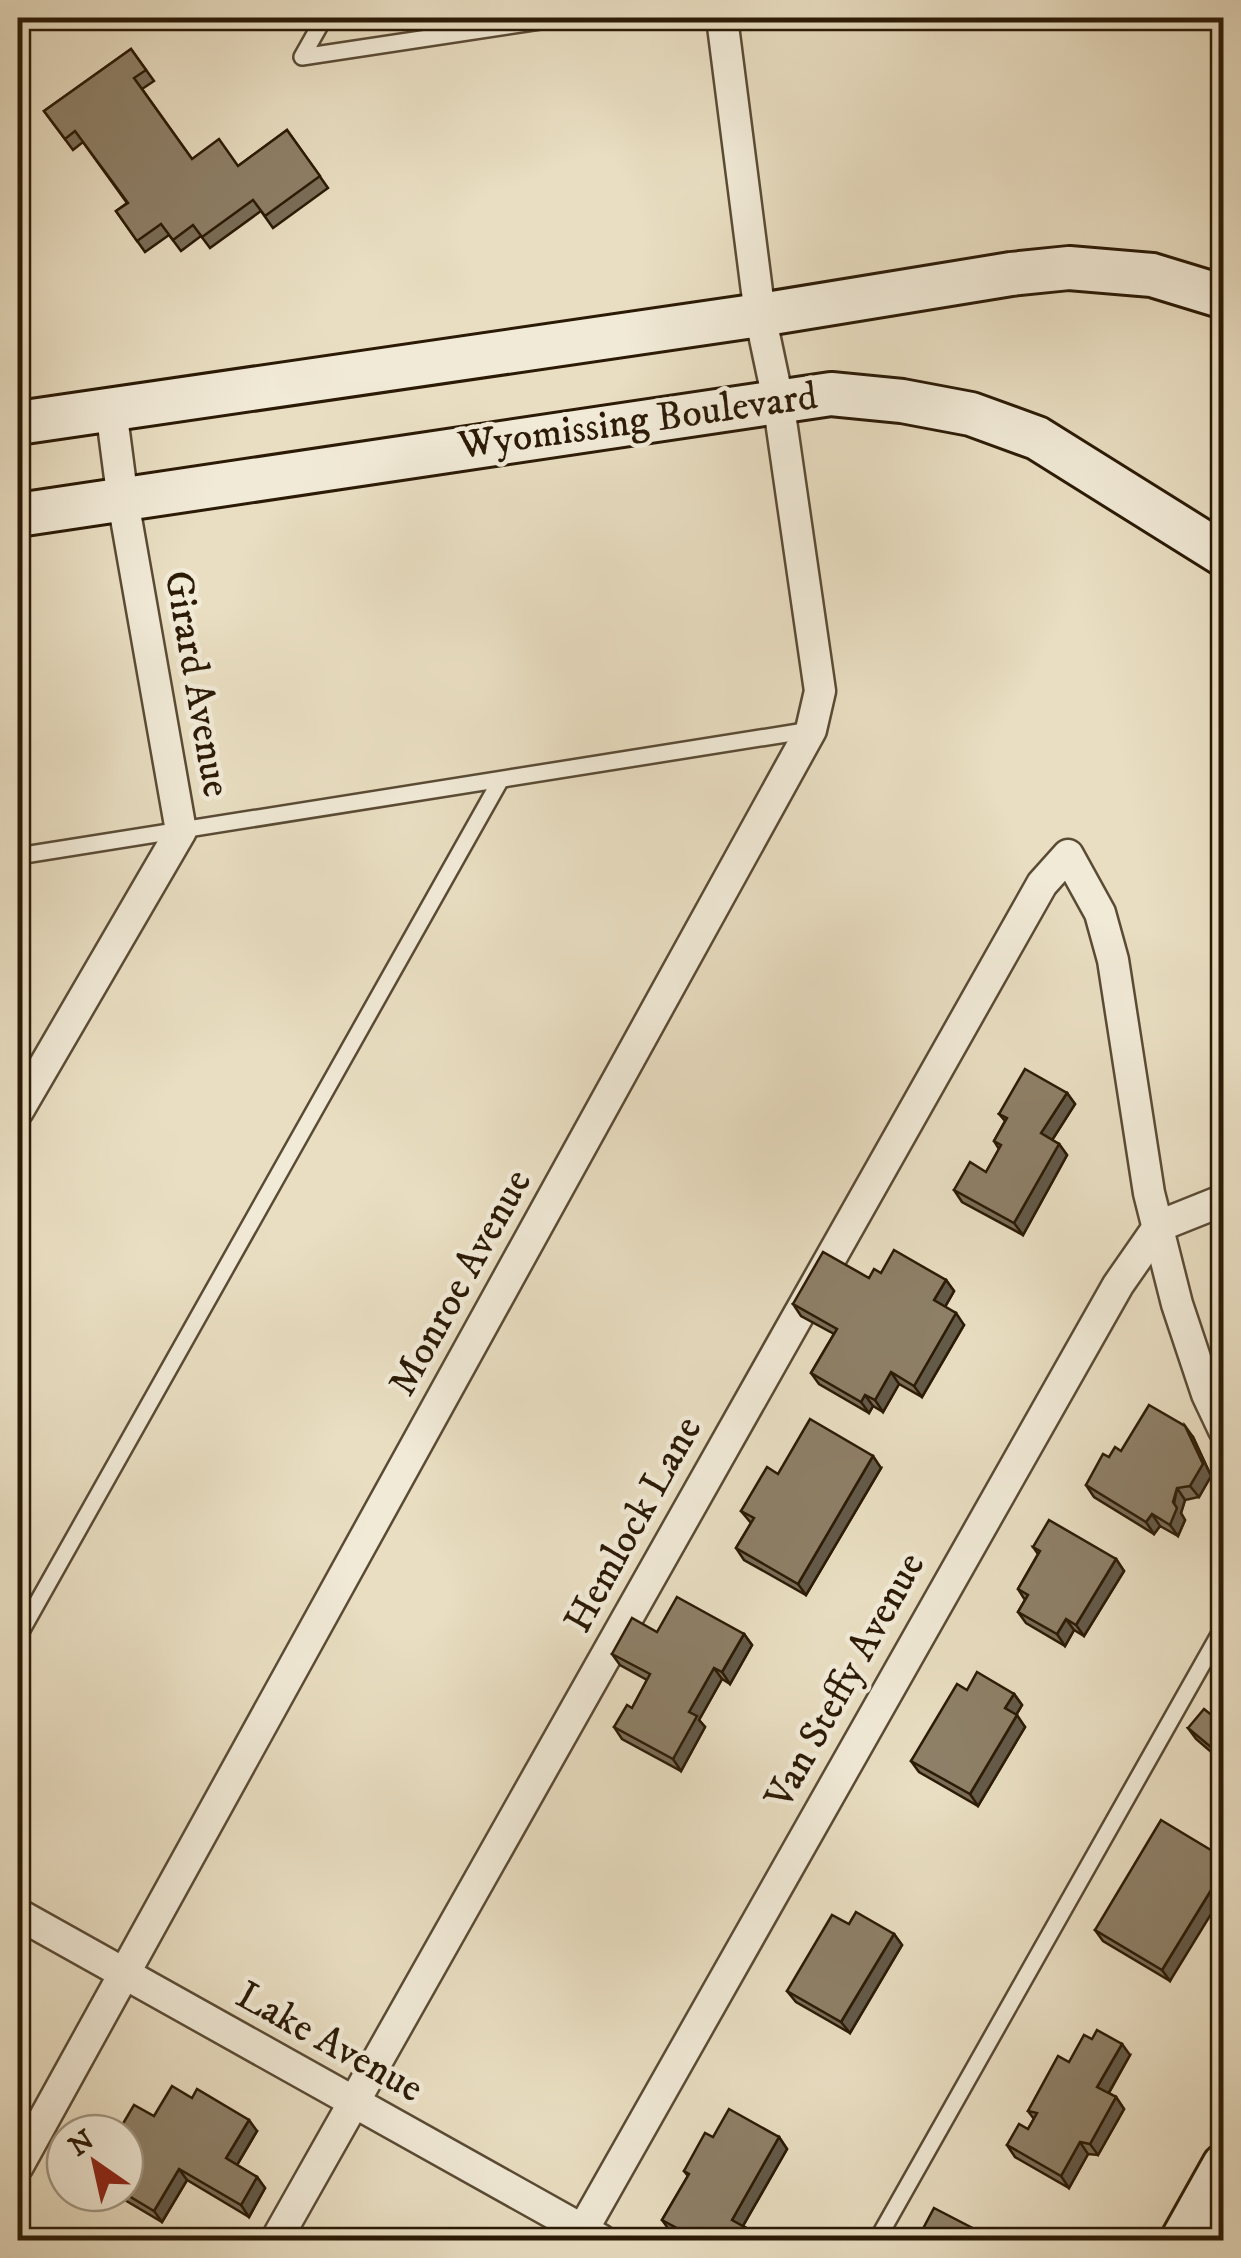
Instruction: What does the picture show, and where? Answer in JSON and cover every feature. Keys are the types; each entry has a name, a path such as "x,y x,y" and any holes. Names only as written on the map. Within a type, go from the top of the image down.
{"main road":[{"path":"18,422 760,315 1011,274 1069,268 1152,274 1224,297"},
{"name":"Wyomissing Boulevard","path":"18,515 831,394 902,401 971,414 1038,438 1224,555"},
{"path":"1182,2240 1224,2165"}],"street":[{"name":"Monroe Avenue","path":"18,2166 811,730 820,691 778,400 760,315 722,18"},
{"name":"Girard Avenue","path":"18,1111 181,831 123,501 111,409"},
{"name":"Hemlock Lane","path":"276,2240 1042,884 1068,855 1100,913 1114,960 1149,1192 1158,1226"},
{"path":"1224,1200 1158,1226 1177,1304 1207,1394 1224,1430"},
{"name":"Van Steffy Avenue","path":"587,2237 1082,1343 1158,1226"},
{"name":"Lake Avenue","path":"18,1914 587,2237"}],"lane":[{"path":"324,18 302,57 560,18"},
{"path":"18,856 811,730"},
{"path":"18,1637 500,781"},
{"path":"878,2240 1224,1626"}],"building":[{"path":"131,49 146,70 134,78 192,159 219,139 238,166 287,130 320,176 265,216 253,200 202,237 193,225 173,240 161,224 137,241 116,211 128,203 75,131 65,139 44,111"},
{"path":"1025,1069 1067,1093 1041,1133 1059,1144 1014,1223 954,1190 970,1162 986,1172 1001,1145 994,1141 1007,1118 999,1114"},
{"path":"894,1250 946,1280 934,1300 956,1313 914,1386 891,1372 875,1400 865,1395 861,1402 811,1373 837,1329 793,1304 823,1252 869,1278 874,1269 881,1273"},
{"path":"1149,1405 1185,1426 1203,1464 1190,1486 1177,1488 1173,1502 1177,1508 1170,1525 1152,1514 1146,1522 1086,1485 1103,1454 1109,1457 1115,1447 1121,1451"},
{"path":"810,1419 873,1456 798,1584 736,1548 754,1518 741,1511 767,1467 778,1474"},
{"path":"1049,1520 1116,1559 1076,1625 1066,1619 1057,1634 1018,1612 1028,1595 1018,1589 1040,1551 1033,1547"},
{"path":"677,1597 744,1634 722,1672 714,1668 689,1712 697,1716 673,1759 614,1727 627,1705 632,1708 650,1674 612,1654 632,1618 657,1632"},
{"path":"977,1672 1014,1694 1005,1708 1017,1715 970,1794 911,1761 957,1684 967,1690"},
{"path":"1204,1709 1224,1725 1224,1758 1188,1728"},
{"path":"1161,1820 1224,1858 1224,1869 1162,1970 1095,1930"},
{"path":"856,1912 894,1934 841,2022 787,1991 832,1915 849,1924"},
{"path":"1097,2030 1122,2044 1097,2087 1116,2097 1090,2144 1080,2142 1061,2176 1007,2145 1019,2124 1028,2129 1037,2113 1028,2111 1058,2056 1069,2062 1084,2035 1092,2039"},
{"path":"172,2086 192,2098 197,2089 249,2120 226,2158 257,2177 241,2205 179,2169 154,2211 145,2206 145,2113 129,2113 134,2105 154,2116"},
{"path":"729,2109 779,2137 732,2220 768,2240 699,2240 662,2220 689,2174 684,2171 705,2133 713,2137"},
{"path":"934,2208 984,2234 980,2240 917,2240"},
{"path":"338,2232 353,2240 333,2240"}]}
